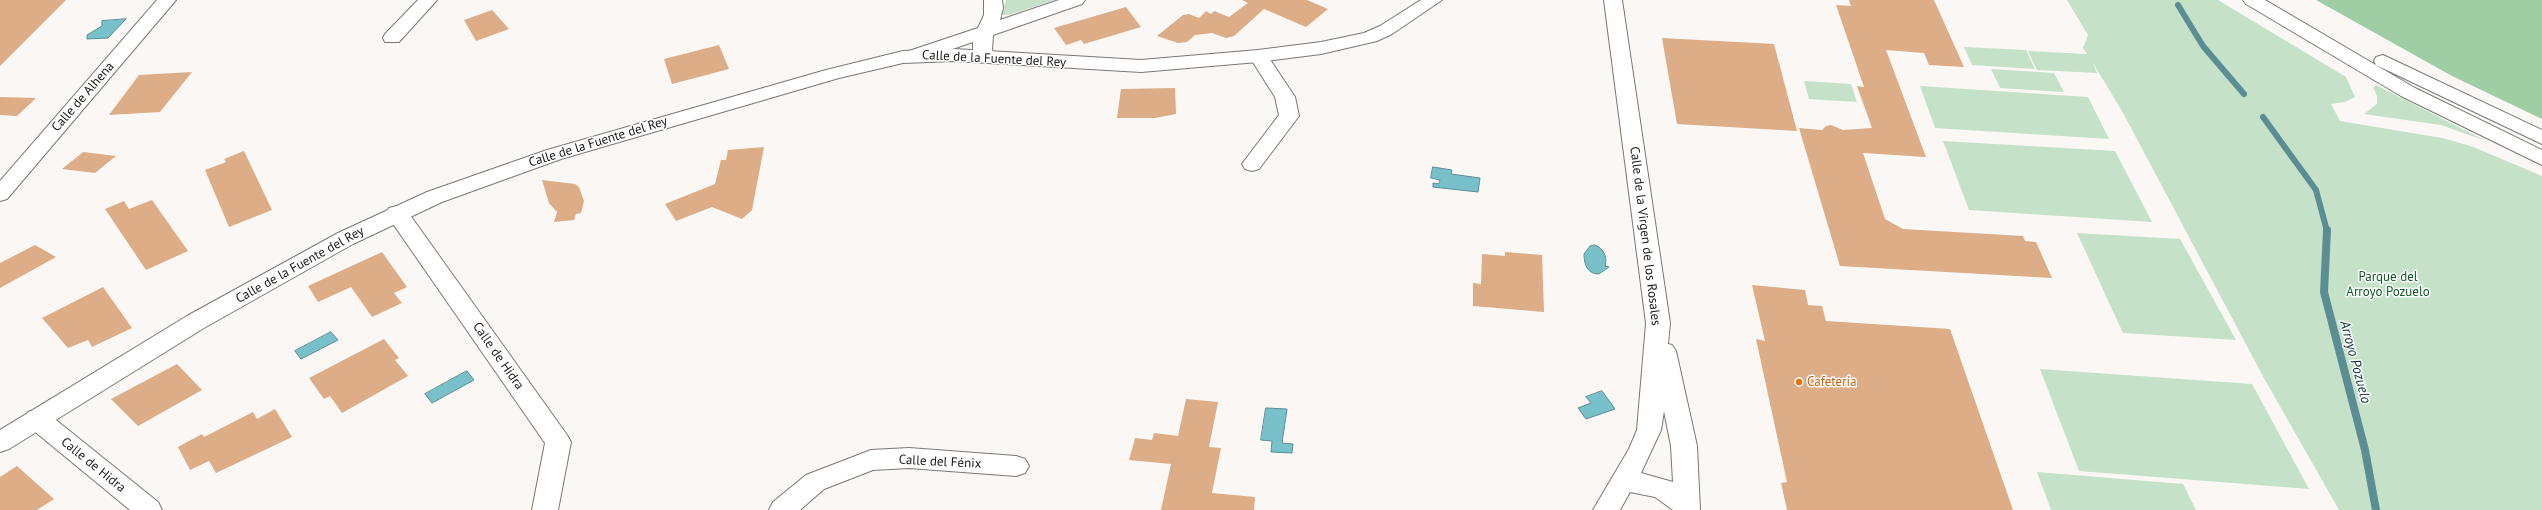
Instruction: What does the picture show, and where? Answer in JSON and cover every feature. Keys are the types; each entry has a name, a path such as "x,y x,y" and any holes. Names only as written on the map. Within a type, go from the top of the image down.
{"main road":[{"name":"Calle de Alhena","path":"0,194 167,0"},
{"path":"392,38 428,0"},
{"path":"993,0 994,14 991,30 992,40 994,46 1008,58"},
{"path":"913,56 1076,0"},
{"name":"Calle de la Fuente del Rey","path":"0,442 236,300 311,258 397,213 485,177 591,142 882,61 913,56 986,57 1141,66 1258,56 1321,48 1370,37 1386,30 1433,0"},
{"name":"Calle de la Virgen de los Rosales","path":"1606,510 1640,452 1649,430 1652,414 1658,323 1613,0"},
{"path":"2252,0 2408,92 2542,158"},
{"path":"2281,1 2403,72 2542,138"},
{"path":"986,57 981,47 991,30"},
{"path":"1252,164 1289,116 1285,97 1258,56"},
{"name":"Calle de Hidra","path":"397,213 558,442 545,510"},
{"path":"1658,323 1684,446 1687,508"},
{"name":"Calle de Hidra","path":"37,419 149,510"},
{"name":"Calle del Fénix","path":"782,510 815,482 871,460 909,458 1016,466"},
{"path":"1624,480 1662,488 1687,508"}],"green space":[{"path":"1006,0 1055,0 1009,15 1002,15"},
{"name":"Parque del Arroyo Pozuelo","path":"2067,0 2218,0 2346,77 2355,97 2345,102 2331,104 2340,121 2442,138 2471,146 2542,176 2542,510 2339,510 2265,380 2122,111 2093,63 2097,73 2037,70 2028,51 2087,54 2083,48 2088,35"},
{"path":"2316,0 2542,0 2542,119 2452,76"},
{"path":"1964,47 2026,50 2035,69 1972,65"},
{"path":"1991,69 2054,73 2064,92 2000,88"},
{"path":"1804,81 1851,84 1857,102 1809,99"},
{"path":"2376,85 2486,141 2441,125 2364,114 2377,104 2377,96 2373,87"},
{"path":"1920,86 2088,97 2109,139 1935,128"},
{"path":"1943,141 2115,151 2152,222 1969,210"},
{"path":"2077,233 2180,239 2236,340 2123,333"},
{"path":"2040,369 2252,384 2309,489 2079,471"},
{"path":"2037,472 2183,484 2196,510 2051,510"}],"water":[{"path":"126,19 108,38 87,39 87,35 102,26 102,21"},
{"path":"1433,167 1452,170 1451,174 1480,178 1478,192 1433,187 1433,183 1439,184 1440,180 1431,178"},
{"path":"1594,245 1602,250 1606,259 1605,266 1609,267 1599,274 1595,274 1589,270 1585,261 1584,254 1590,246"},
{"path":"331,332 338,340 301,359 295,351"},
{"path":"467,371 474,380 432,403 425,394"},
{"path":"1602,391 1615,409 1586,419 1578,408 1591,403 1586,397"},
{"path":"1266,408 1287,409 1282,443 1293,444 1292,453 1271,452 1272,441 1261,440"}],"building":[{"path":"0,0 66,0 0,66"},
{"path":"1242,0 1307,0 1328,9 1306,27 1264,9 1234,36 1226,38 1212,33 1195,35 1187,42 1178,43 1157,36 1183,15 1189,14 1199,18 1206,11 1211,14 1214,11 1229,17 1248,3"},
{"path":"1849,0 1934,0 1964,67 1929,65 1924,53 1886,50 1926,157 1863,153 1885,219 1903,229 2023,236 2025,241 2036,242 2052,278 1840,266 1799,128 1822,130 1826,126 1831,125 1843,130 1872,128 1857,86 1864,87 1836,5 1851,6"},
{"path":"1126,7 1141,27 1084,44 1081,40 1066,45 1054,28"},
{"path":"492,10 509,29 476,41 464,20"},
{"path":"1662,38 1774,44 1797,131 1677,124"},
{"path":"719,45 729,69 672,84 664,59"},
{"path":"192,72 160,112 109,115 139,75"},
{"path":"1175,88 1176,114 1155,118 1117,118 1121,89"},
{"path":"0,97 36,98 17,116 0,115"},
{"path":"764,147 752,210 742,219 712,207 676,221 665,204 715,184 721,160 726,160 728,150"},
{"path":"244,151 272,210 229,227 205,170 226,162 224,159"},
{"path":"83,152 116,156 95,173 62,169"},
{"path":"542,180 575,184 579,187 584,201 581,213 576,214 574,220 554,222 557,212 549,203"},
{"path":"152,200 188,251 146,270 105,209 124,201 129,209"},
{"path":"35,245 56,257 0,288 0,263"},
{"path":"382,252 407,287 394,293 402,303 372,317 351,287 318,302 308,286"},
{"path":"1505,252 1542,255 1544,312 1473,306 1473,283 1481,284 1482,254 1505,256"},
{"path":"1752,285 1805,290 1808,305 1822,306 1826,321 1950,329 2013,510 1787,510 1781,483 1787,482 1756,339 1765,341"},
{"path":"103,287 132,328 92,347 88,340 68,348 42,318"},
{"path":"384,339 399,358 395,360 408,376 342,413 330,396 324,399 309,378"},
{"path":"177,364 202,390 138,426 111,399"},
{"path":"1186,399 1218,402 1209,447 1221,448 1212,493 1255,497 1254,510 1161,510 1171,464 1129,460 1135,438 1152,440 1154,433 1178,436"},
{"path":"275,409 292,437 216,473 209,461 190,470 178,447 202,434 204,437 253,412 257,419"},
{"path":"17,466 54,499 37,510 0,510 0,477"}],"waterway":[{"name":"Arroyo Pozuelo","path":"2178,5 2203,46 2244,94"},
{"name":"Arroyo Pozuelo","path":"2263,117 2316,190 2327,231"},
{"name":"Arroyo Pozuelo","path":"2327,231 2324,292 2365,450 2376,510"}],"place":[{"name":"Cafetería","path":"1799,382"}]}
